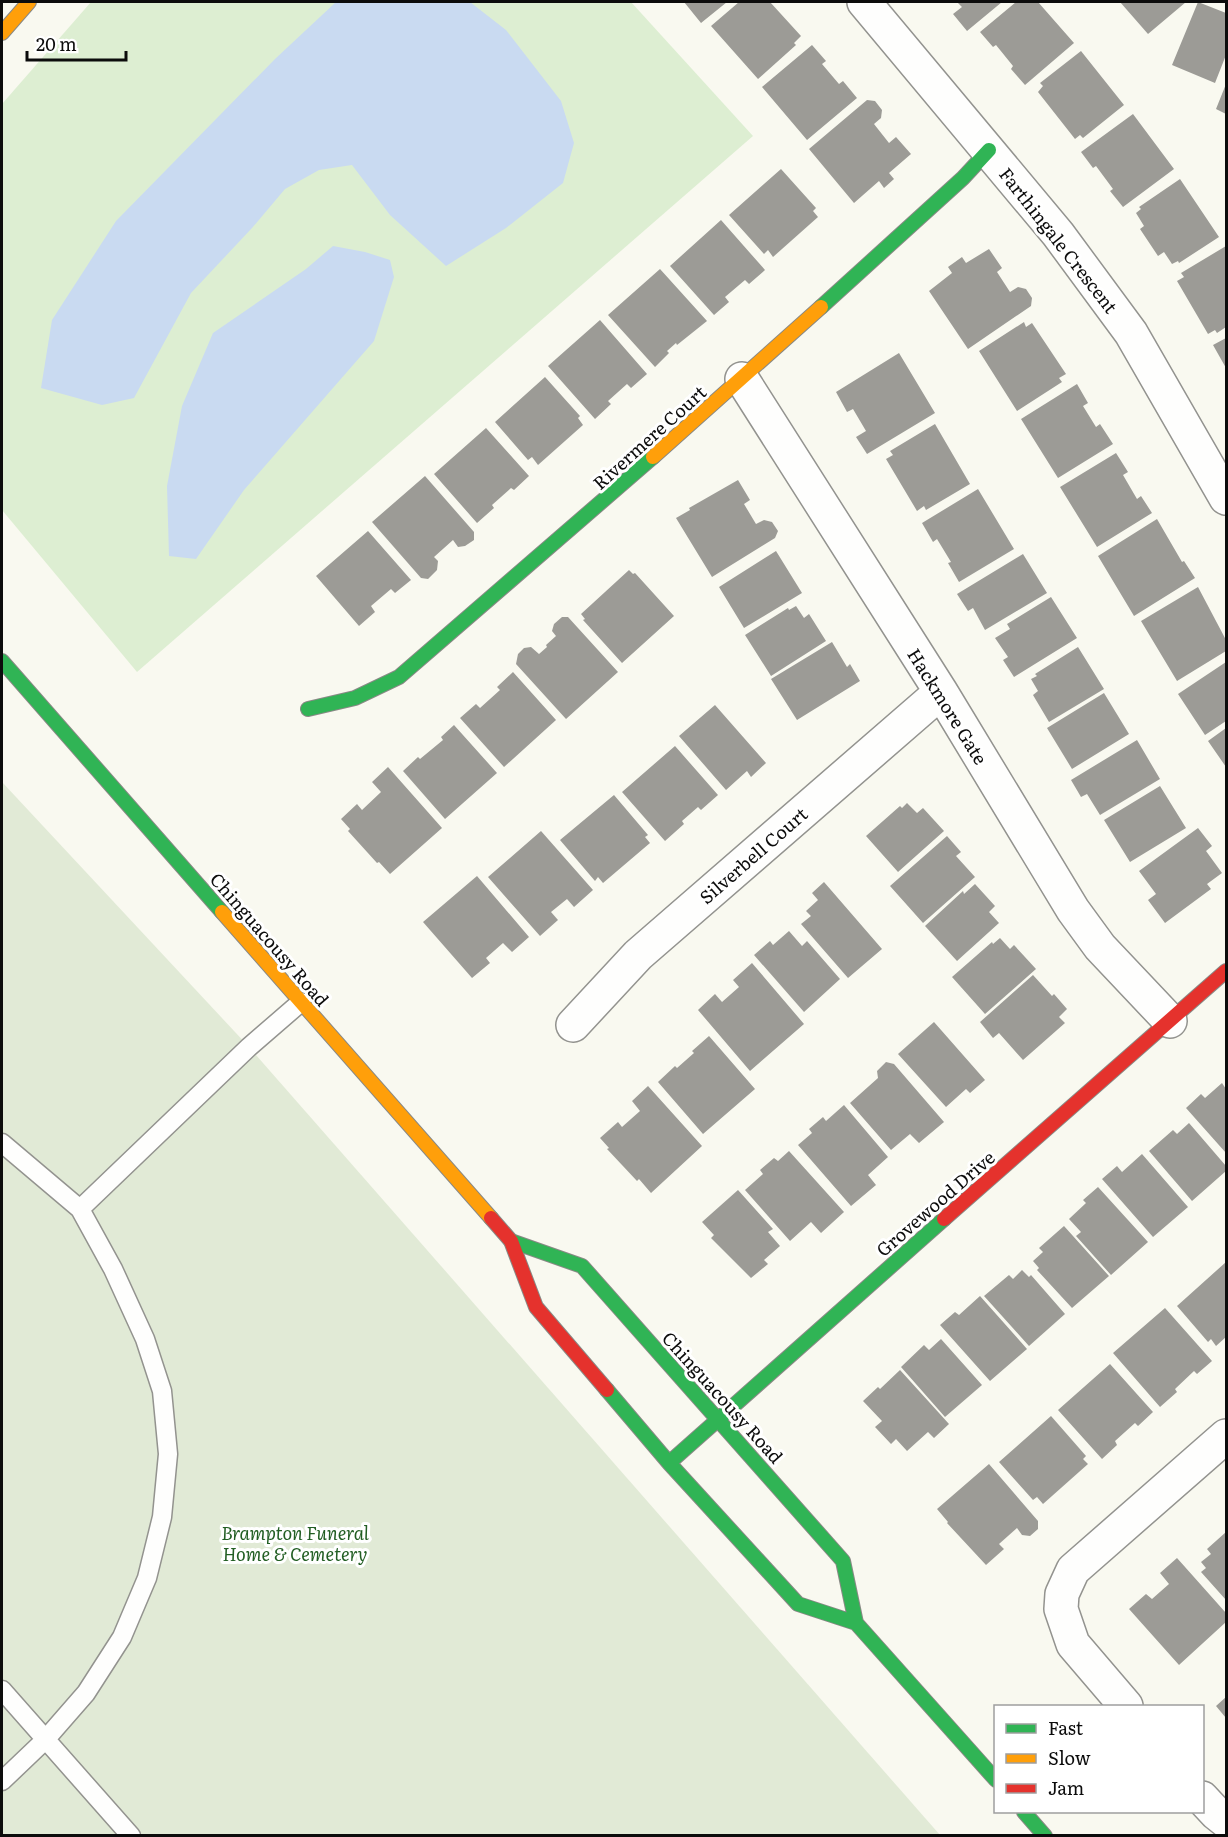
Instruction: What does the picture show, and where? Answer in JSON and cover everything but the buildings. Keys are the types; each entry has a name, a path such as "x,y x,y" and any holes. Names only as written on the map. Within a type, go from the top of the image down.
{"main road":[{"path":"2,33 29,2"},
{"name":"Rivermere Court","path":"308,709 358,699 399,677 556,543 742,379 963,178 989,150"},
{"name":"Chinguacousy Road","path":"2,661 511,1241 536,1307 669,1463 798,1604 856,1623"},
{"name":"Grovewood Drive","path":"669,1463 1227,971"},
{"name":"Chinguacousy Road","path":"511,1241 582,1266 843,1561 856,1623 994,1778"},
{"path":"1025,1813 1045,1836"}],"street":[{"name":"Farthingale Crescent","path":"864,2 1059,234 1131,333 1223,483"},
{"name":"Hackmore Gate","path":"742,379 941,692 1073,910 1100,947 1170,1021"},
{"name":"Silverbell Court","path":"573,1025 638,955 941,692"},
{"path":"1124,1705 1073,1644 1061,1609 1062,1594 1073,1570 1227,1436"},
{"path":"1204,1799 1227,1821"}],"lane":[{"path":"80,1209 249,1047 301,1002"},
{"path":"2,1143 80,1209 113,1269 145,1339 162,1391 168,1454 162,1517 147,1578 126,1627 86,1694 45,1740 2,1781"},
{"path":"2,1690 131,1836"}],"green space":[{"path":"91,2 631,2 753,136 137,672 2,510 2,104"},
{"name":"Brampton Funeral Home & Cemetery","path":"2,782 249,1047 940,1835 2,1835"}],"water":[{"path":"336,2 470,2 506,30 561,101 574,143 563,183 506,228 446,266 390,215 352,165 319,170 285,189 191,293 134,398 102,405 41,388 52,320 116,221 275,59"},
{"path":"333,246 365,252 390,260 394,277 374,341 244,490 196,559 169,556 167,486 182,406 213,333 306,269"}],"traffic: fast":[{"path":"821,307 963,178 989,150"},
{"path":"308,709 355,698 399,677 653,457"},
{"path":"2,661 222,912"},
{"path":"669,1463 944,1219"},
{"path":"511,1241 582,1266 843,1561 856,1623"},
{"path":"607,1390 669,1463 798,1604 856,1623 994,1778"},
{"path":"1025,1813 1045,1836"}],"traffic: slow":[{"path":"2,33 29,2"},
{"path":"653,457 821,307"},
{"path":"222,912 491,1218"}],"traffic: jam":[{"path":"944,1219 1226,971"},
{"path":"491,1218 511,1241 536,1307 607,1390"}]}
